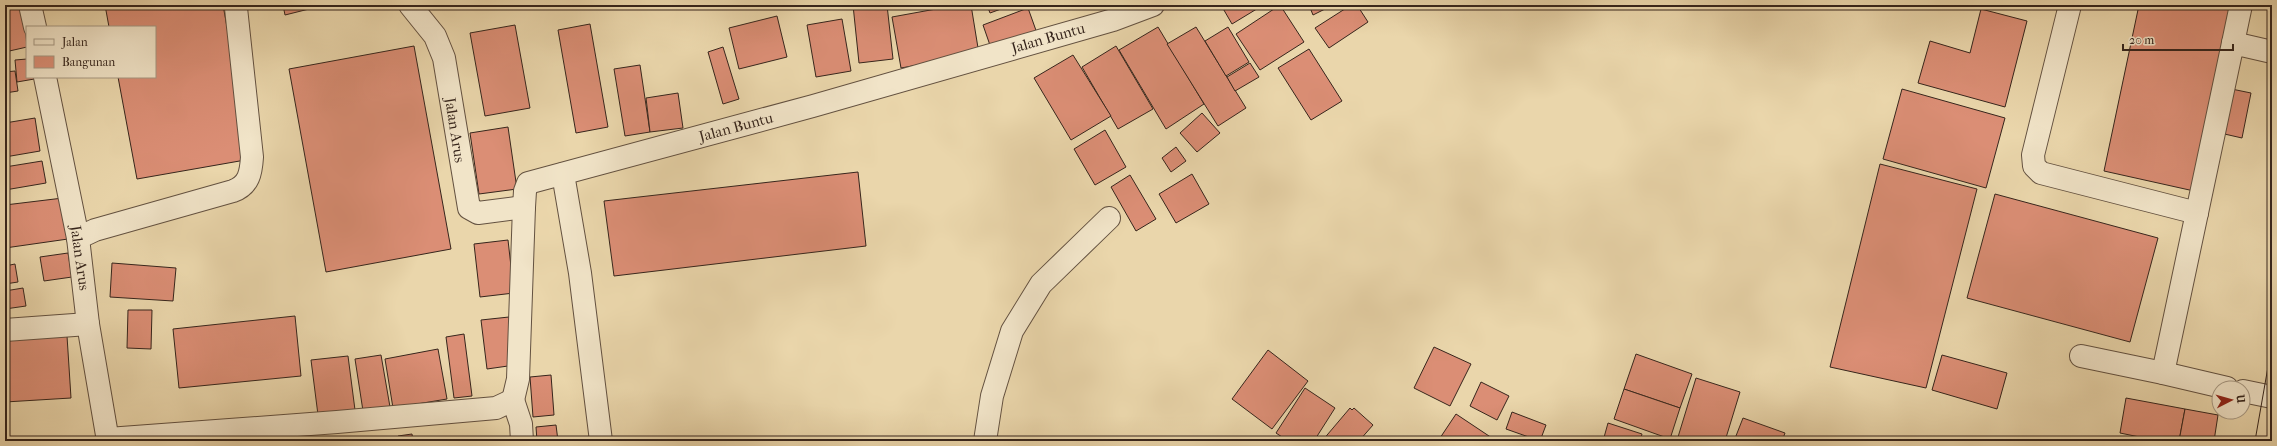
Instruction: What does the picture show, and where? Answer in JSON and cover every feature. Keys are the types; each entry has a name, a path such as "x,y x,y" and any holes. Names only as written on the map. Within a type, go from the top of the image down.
{"street":[{"path":"30,5 35,26"},
{"name":"Jalan Arus","path":"410,5 435,36 444,58 469,208 478,213 524,207"},
{"name":"Jalan Buntu","path":"513,400 518,379 524,207 525,191 528,184 1083,28 1152,5"},
{"path":"2070,5 2033,155 2034,166 2041,173 2197,213"},
{"path":"2163,373 2240,5"},
{"path":"78,238 95,230 233,191 245,184 251,172 252,157 236,8"},
{"path":"2233,43 2272,52"},
{"name":"Jalan Arus","path":"45,78 78,238 88,324 108,440"},
{"path":"563,174 580,273 601,441"},
{"path":"985,441 992,396 1012,331 1041,284 1109,218"},
{"path":"5,330 88,324"},
{"path":"2081,356 2211,384"},
{"path":"2251,393 2272,397"},
{"path":"108,440 496,408 513,400 521,424 522,441"}],"building":[{"path":"5,5 23,5 26,47 5,52"},
{"path":"105,5 223,5 251,159 137,179 118,78 156,78 156,26 109,26"},
{"path":"283,5 325,5 285,15"},
{"path":"853,5 887,5 893,59 859,63"},
{"path":"958,5 971,5 979,54 901,68 892,17"},
{"path":"987,5 1012,5 990,13"},
{"path":"1069,5 1081,5 1071,9"},
{"path":"1221,5 1259,5 1260,7 1232,24"},
{"path":"1280,5 1304,42 1260,70 1236,34"},
{"path":"1309,5 1333,5 1313,15"},
{"path":"1351,5 1357,5 1368,22 1329,48 1315,28"},
{"path":"2139,5 2234,5 2194,191 2104,171"},
{"path":"1028,8 1038,36 992,51 983,25"},
{"path":"1981,9 2027,21 2005,107 1918,83 1930,41 1970,53"},
{"path":"777,16 787,57 739,69 729,28"},
{"path":"842,19 851,71 816,77 807,25"},
{"path":"590,24 608,127 576,133 558,30"},
{"path":"515,25 530,108 485,116 470,33"},
{"path":"1158,27 1204,104 1166,129 1119,50"},
{"path":"1196,27 1246,108 1218,126 1167,44"},
{"path":"1228,27 1249,62 1226,76 1205,41"},
{"path":"414,46 451,249 326,272 289,69"},
{"path":"1116,46 1153,109 1118,129 1082,67"},
{"path":"723,47 739,99 723,104 708,52"},
{"path":"1309,49 1342,101 1311,120 1278,68"},
{"path":"1073,55 1111,116 1071,140 1034,78"},
{"path":"26,59 26,78 40,78 17,82 15,60"},
{"path":"1250,63 1259,77 1235,91 1227,77"},
{"path":"640,65 650,132 625,136 614,69"},
{"path":"15,71 18,91 5,93 5,72"},
{"path":"2217,86 2251,93 2242,138 2207,130"},
{"path":"1902,89 2005,118 1986,188 1883,159"},
{"path":"678,93 683,128 650,132 646,98"},
{"path":"1202,113 1220,133 1197,152 1180,133"},
{"path":"35,118 40,151 5,157 5,123"},
{"path":"508,127 517,189 479,194 470,133"},
{"path":"1105,130 1126,167 1095,185 1074,149"},
{"path":"1176,147 1186,161 1171,172 1162,158"},
{"path":"42,161 46,183 5,190 5,167"},
{"path":"1880,164 1977,189 1926,388 1830,367"},
{"path":"858,172 866,246 614,276 604,201"},
{"path":"1192,174 1209,204 1176,223 1159,194"},
{"path":"1130,175 1156,219 1136,231 1111,187"},
{"path":"1995,194 2158,238 2130,342 1967,298"},
{"path":"63,198 68,239 5,248 5,205"},
{"path":"508,240 514,293 480,297 474,244"},
{"path":"68,253 72,277 44,281 40,257"},
{"path":"112,263 176,268 173,301 110,297"},
{"path":"15,264 18,282 5,284 5,266"},
{"path":"23,288 26,306 5,309 5,291"},
{"path":"128,310 152,310 151,349 127,348"},
{"path":"295,316 301,376 179,388 173,329"},
{"path":"509,317 515,365 487,369 481,320"},
{"path":"464,334 472,396 454,398 446,337"},
{"path":"67,336 71,398 5,402 5,340"},
{"path":"1434,347 1471,364 1450,406 1414,388"},
{"path":"438,349 447,399 393,408 385,359"},
{"path":"1268,350 1308,381 1272,429 1232,399"},
{"path":"1636,354 1692,374 1680,408 1624,389"},
{"path":"381,355 390,407 363,411 355,359"},
{"path":"1942,355 2007,373 1997,409 1932,390"},
{"path":"348,356 355,410 318,415 311,360"},
{"path":"551,375 554,415 533,417 530,377"},
{"path":"1696,378 1740,392 1725,441 1693,441 1678,437"},
{"path":"1481,382 1509,396 1497,420 1470,406"},
{"path":"1305,388 1335,408 1314,441 1288,441 1276,433"},
{"path":"1624,389 1680,408 1670,439 1614,419"},
{"path":"2126,398 2185,409 2179,441 2159,441 2120,433"},
{"path":"1350,408 1352,410 1354,408 1373,425 1359,441 1341,441 1338,439 1336,441 1322,441"},
{"path":"2185,409 2211,414 2211,420 2217,420 2214,441 2179,441"},
{"path":"1512,412 1546,425 1540,441 1506,429"},
{"path":"1456,414 1492,438 1491,441 1438,441"},
{"path":"1743,418 1785,433 1782,441 1734,441"},
{"path":"1608,423 1642,434 1640,441 1603,441"},
{"path":"556,425 558,441 537,441 536,427"},
{"path":"412,434 413,441 398,441 398,436"}],"tram line":[{"path":"2255,441 2272,344"}]}
